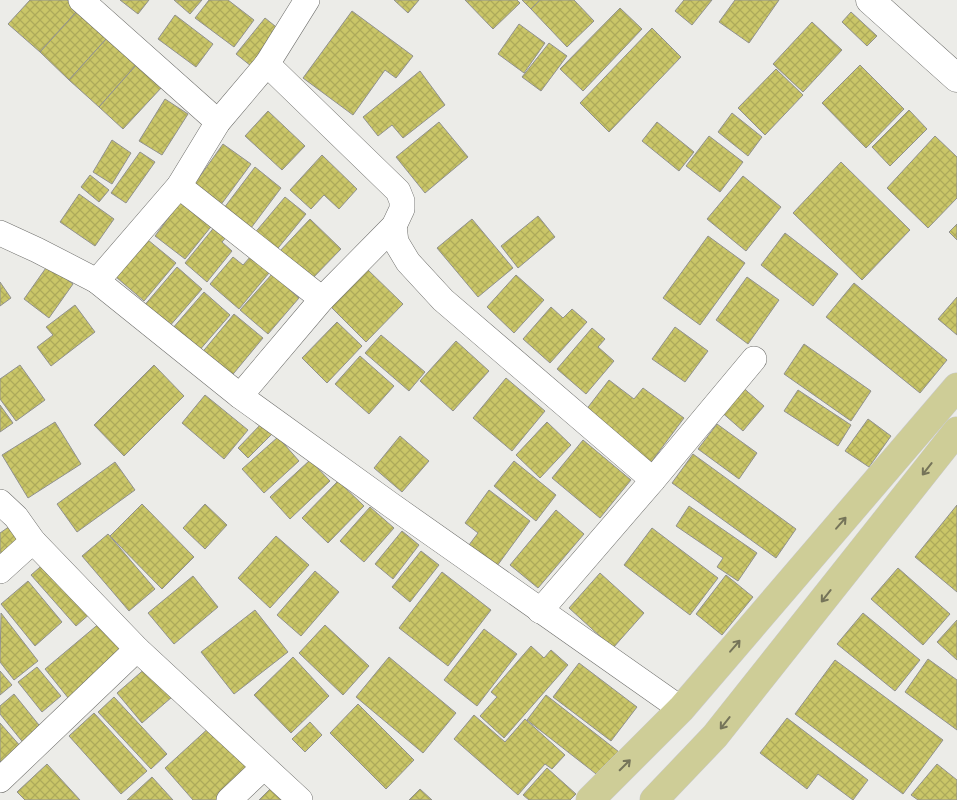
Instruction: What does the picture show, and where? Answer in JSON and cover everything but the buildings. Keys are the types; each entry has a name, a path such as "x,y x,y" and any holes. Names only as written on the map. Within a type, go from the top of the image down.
{"main road":[{"path":"590,800 681,709 957,387"},
{"path":"654,800 715,736 957,431"}],"street":[{"path":"81,0 218,122"},
{"path":"97,281 179,186 218,122 267,64 307,0"},
{"path":"870,0 957,78"},
{"path":"240,396 322,299 394,226 402,209 402,201 398,191 267,64"},
{"path":"179,186 322,299"},
{"path":"394,226 396,242 408,262 443,300 653,480"},
{"path":"0,233 97,281 240,396 681,709"},
{"path":"540,610 653,480 754,359"},
{"path":"0,502 16,517 33,541 137,649 300,800"},
{"path":"0,571 33,541"},
{"path":"0,780 137,649"},
{"path":"229,800 264,767"}]}
